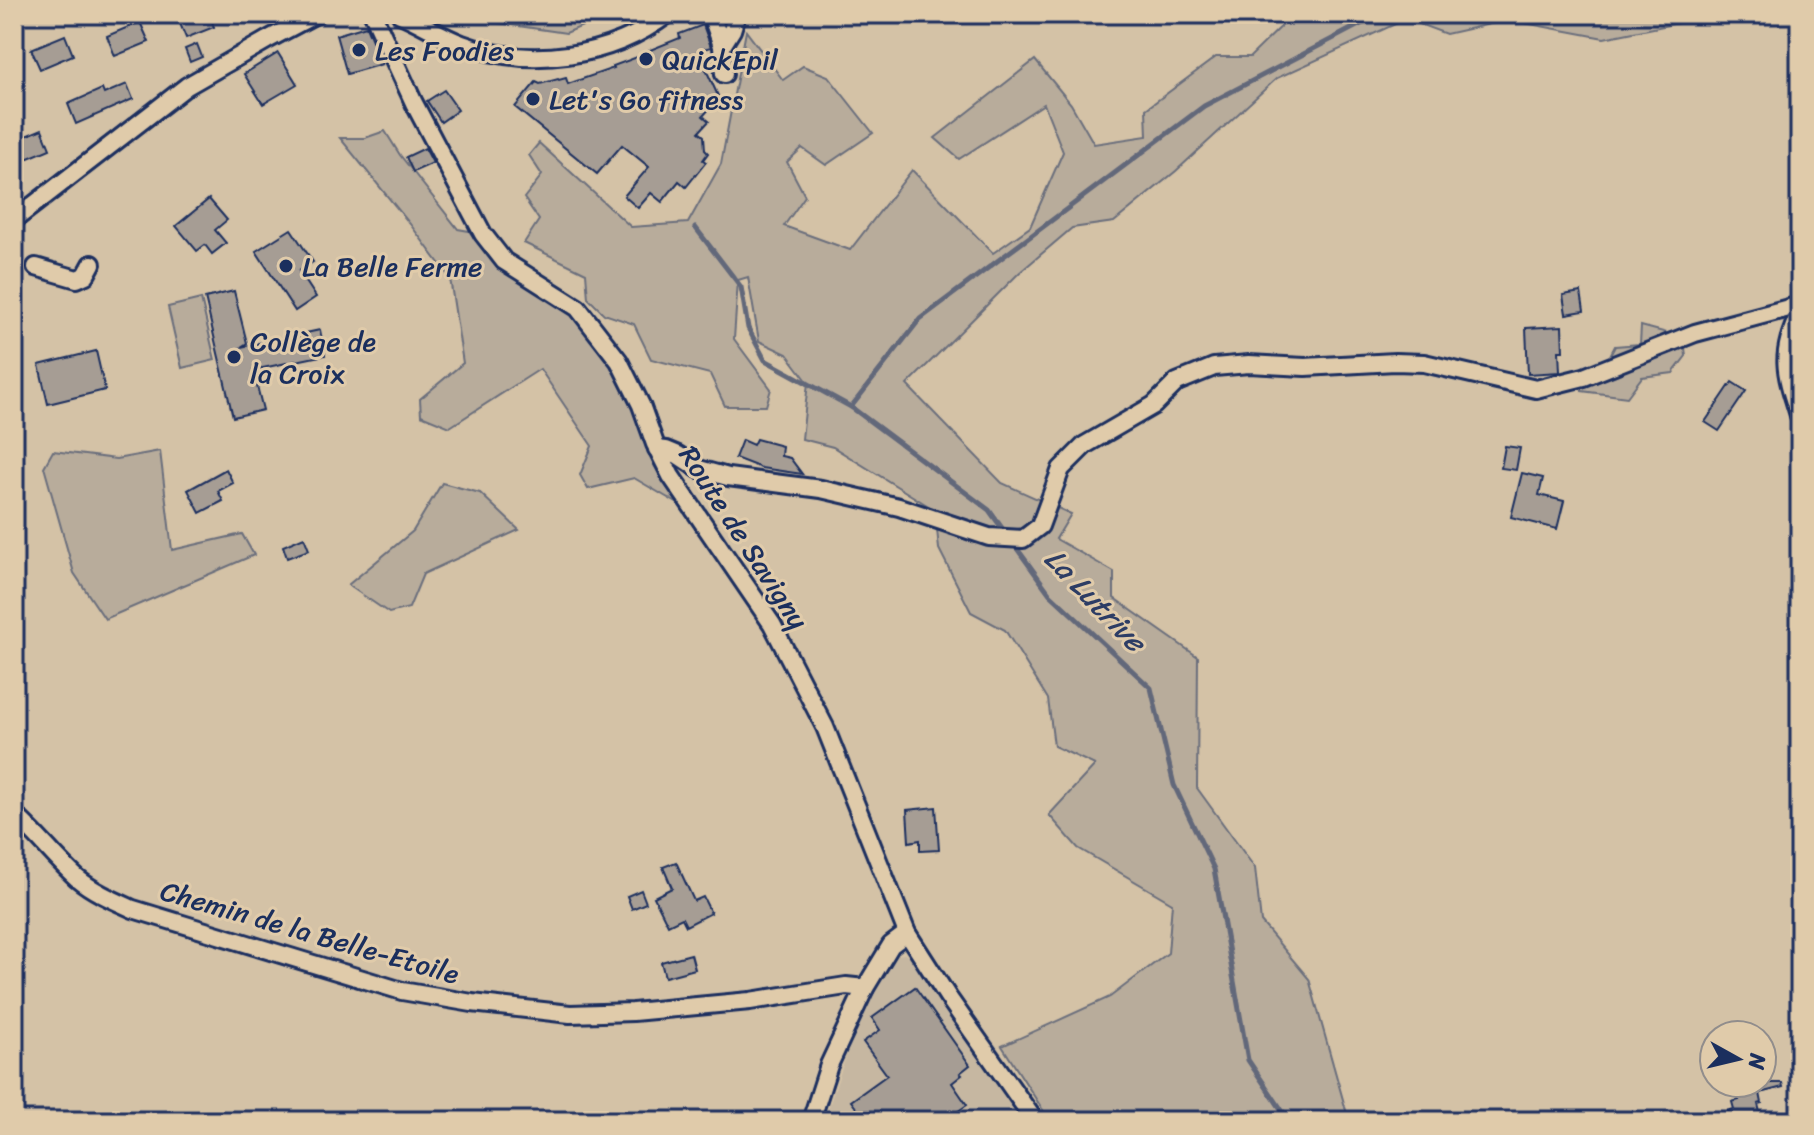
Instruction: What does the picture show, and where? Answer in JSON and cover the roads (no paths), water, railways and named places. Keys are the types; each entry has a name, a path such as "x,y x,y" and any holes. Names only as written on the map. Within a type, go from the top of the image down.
{"street":[{"path":"14,220 187,86 316,14"},
{"name":"Route de Savigny","path":"373,14 414,103 483,234 504,261 578,308 619,361 671,476 772,624 825,727 907,933 1035,1121"},
{"path":"407,16 460,43 528,57 590,52 629,37 668,14"},
{"path":"711,14 722,46 724,74"},
{"path":"722,46 737,14"},
{"path":"36,267 77,279 86,275 92,264"},
{"path":"657,449 678,455 699,469 728,477 821,489 899,507 989,537 1023,539 1040,526 1061,469 1085,445 1154,405 1177,382 1214,367 1424,363 1536,389 1584,377 1695,333 1800,305"},
{"path":"1800,313 1787,343 1786,375 1800,418"},
{"name":"Chemin de la Belle-Etoile","path":"14,814 77,877 98,893 133,909 402,991 570,1014 633,1012 750,1001 846,986 865,988"},
{"path":"811,1121 829,1065 865,988 891,945 907,933"}],"waterway":[{"path":"851,407 920,319 1204,106 1380,14"},
{"name":"La Lutrive","path":"695,227 741,287 748,328 765,360 851,407 989,510 1007,535"},
{"name":"La Lutrive","path":"1013,543 1050,594 1151,688 1174,785 1214,869 1248,1060 1289,1121"}],"place":[{"name":"Les Foodies","path":"359,50"},
{"name":"QuickEpil","path":"646,59"},
{"name":"Let's Go fitness","path":"533,99"},
{"name":"La Belle Ferme","path":"286,266"},
{"name":"Collège de la Croix","path":"234,357"}]}
